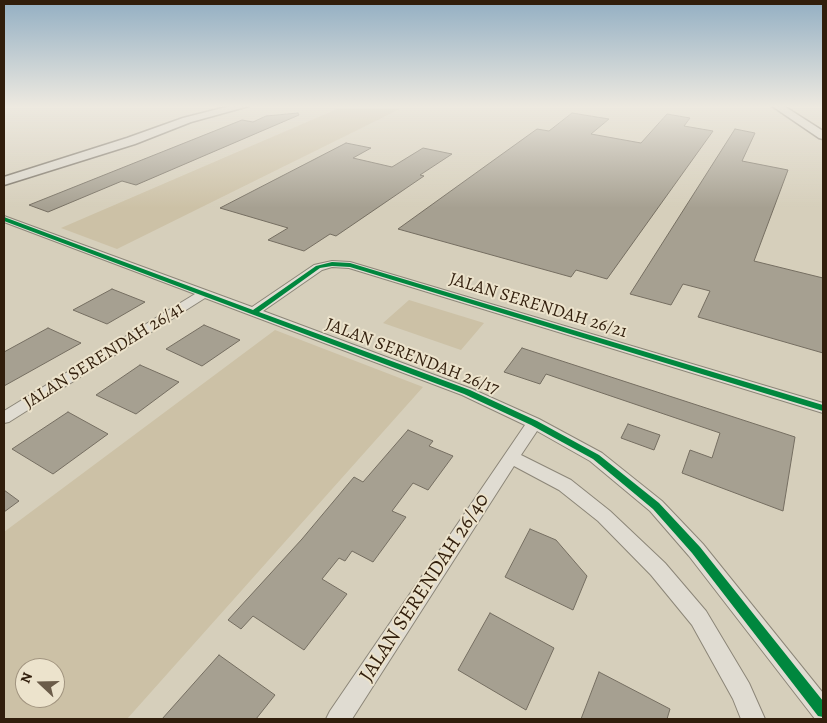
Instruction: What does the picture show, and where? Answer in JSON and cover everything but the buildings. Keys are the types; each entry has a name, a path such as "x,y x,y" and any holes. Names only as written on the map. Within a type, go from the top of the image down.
{"main road":[{"path":"4,183 74,162 120,140"},
{"path":"4,170 90,141"}],"street":[{"name":"JALAN SERENDAH 26/17","path":"4,219 467,392 534,423 596,457 656,506 696,550 821,704"},
{"name":"JALAN SERENDAH 26/21","path":"254,312 318,267 332,264 350,265 823,408"},
{"name":"JALAN SERENDAH 26/41","path":"4,418 204,294"},
{"name":"JALAN SERENDAH 26/40","path":"338,719 534,423"},
{"path":"512,457 565,485 604,516 658,569 699,618 741,691 753,719"}],"shaded area":[{"path":"266,140 338,140 117,249 61,228"},
{"path":"409,300 484,323 461,350 383,323"},
{"path":"275,330 423,387 127,719 4,719 4,532"}],"cycle path":[{"path":"4,219 467,392 534,423 596,457 656,506 696,550 823,711"},
{"path":"254,312 318,267 332,264 350,265 823,408"}]}
